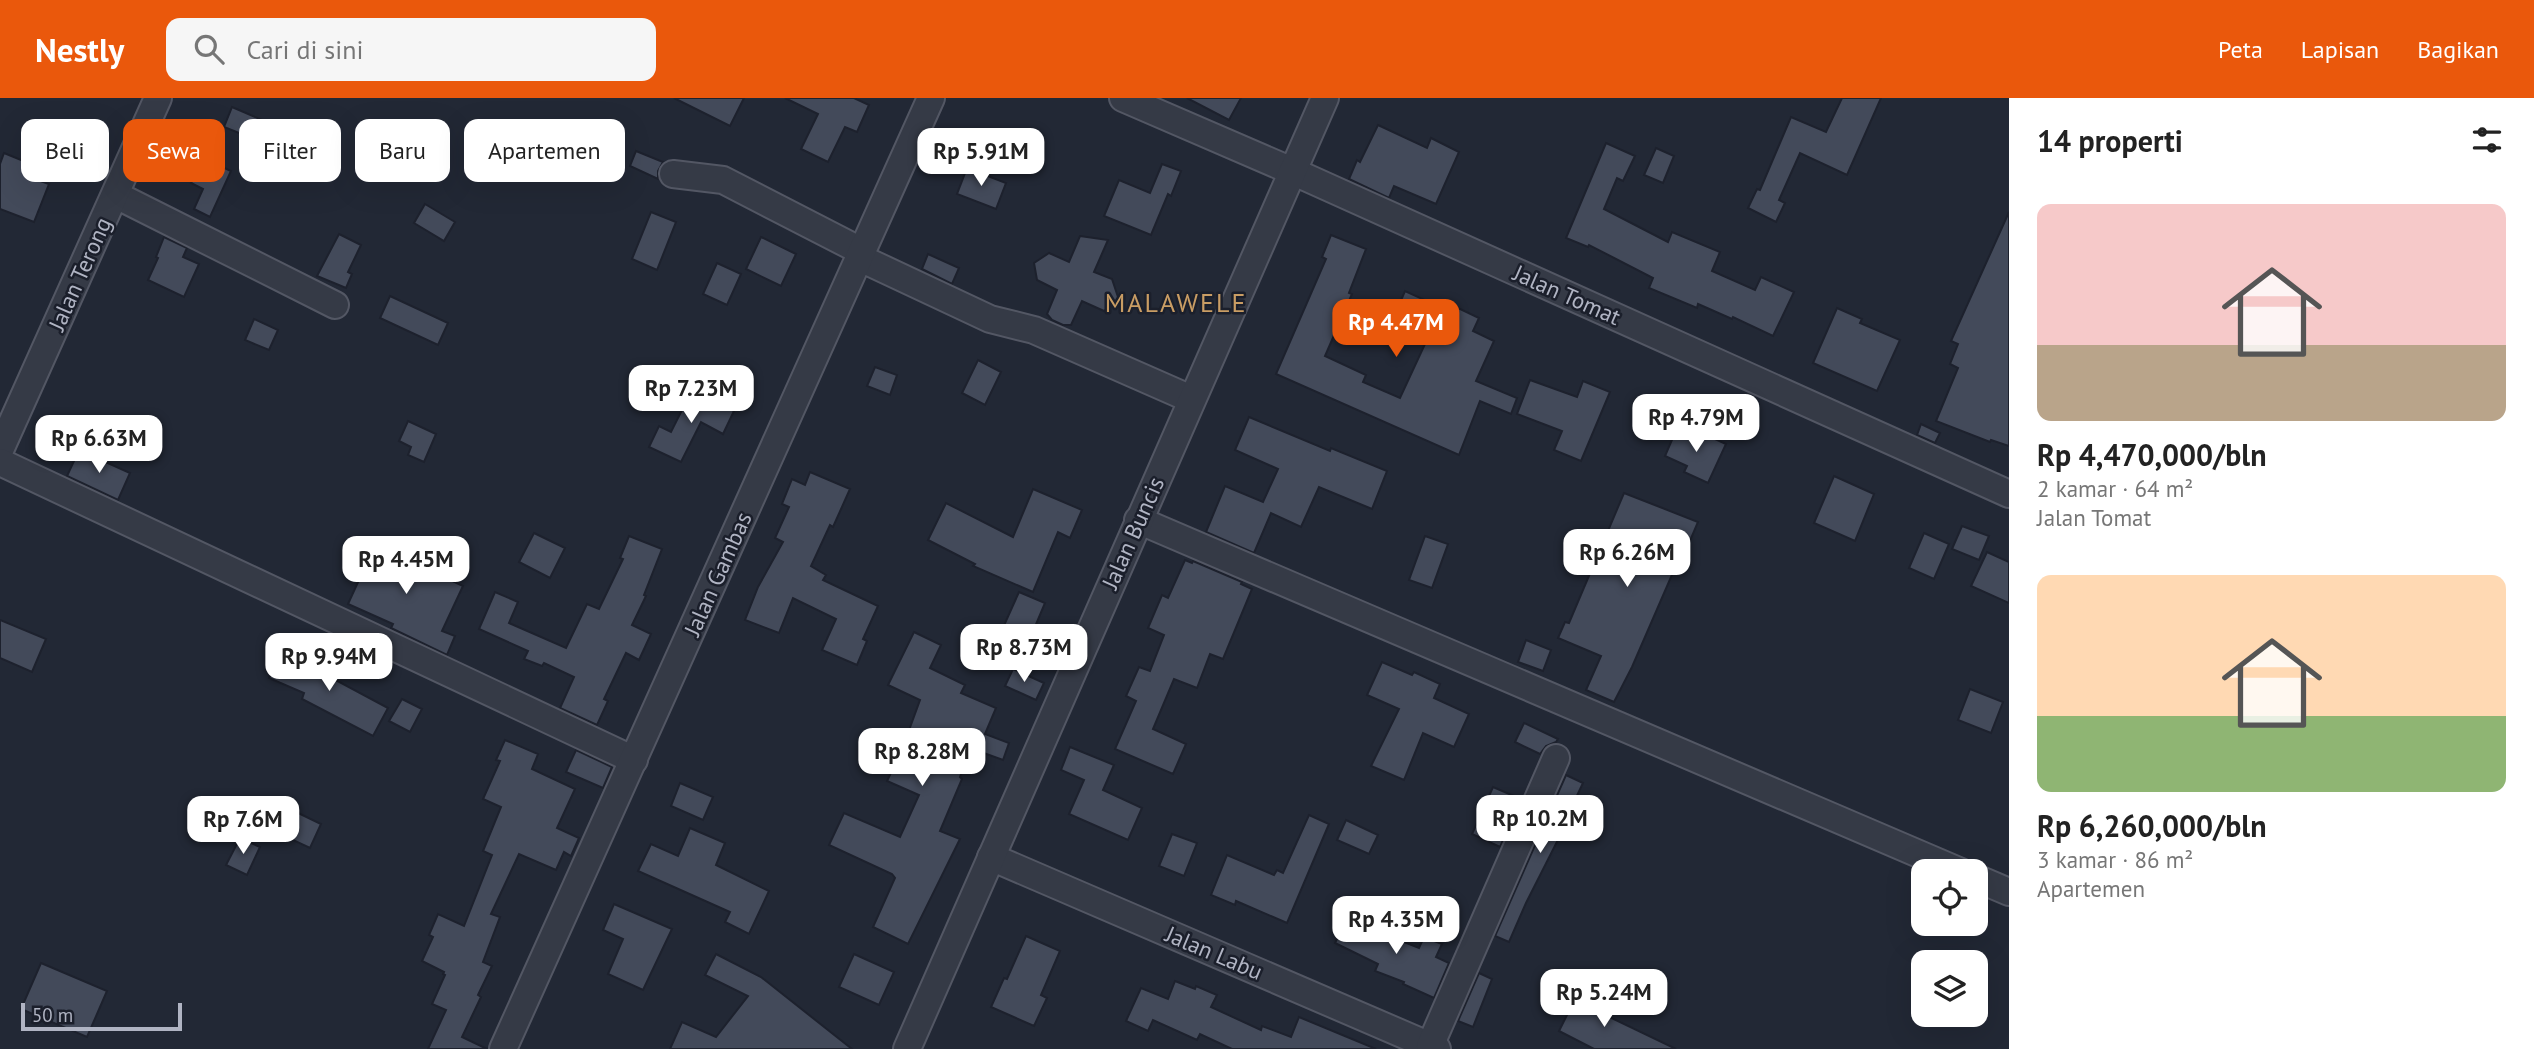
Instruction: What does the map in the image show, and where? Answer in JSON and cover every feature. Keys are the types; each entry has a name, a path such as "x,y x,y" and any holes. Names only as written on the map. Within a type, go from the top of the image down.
{"street":[{"name":"Jalan Terong","path":"0,450 158,98"},
{"name":"Jalan Gambas","path":"503,1049 931,98"},
{"name":"Jalan Tomat","path":"1123,98 1292,171 2009,494"},
{"name":"Jalan Buncis","path":"907,1049 1325,98"},
{"path":"673,174 723,180 862,255 990,319 1034,330 1191,399"},
{"path":"116,195 335,305"},
{"path":"0,462 634,760"},
{"path":"1138,520 1931,859"},
{"path":"1434,1047 1556,758"},
{"name":"Jalan Labu","path":"991,858 1434,1047"},
{"path":"1988,883 2009,892"}],"building":[{"path":"674,98 744,98 730,126"},
{"path":"785,98 854,98 869,105 857,132 845,127 828,162 801,149 818,114"},
{"path":"1187,98 1241,98 1229,120"},
{"path":"1842,98 1881,98 1847,175 1800,153 1779,200 1785,203 1776,222 1748,208 1757,189 1760,190 1791,117 1826,132"},
{"path":"232,107 260,119 239,119 239,133 225,127"},
{"path":"1378,125 1427,148 1431,138 1459,152 1436,204 1394,186 1389,198 1349,179"},
{"path":"1606,143 1635,156 1623,181 1617,178 1604,209 1668,242 1672,232 1720,252 1712,271 1755,290 1761,277 1794,292 1773,336 1733,317 1732,319 1698,304 1697,308 1649,288 1653,278 1589,245 1588,247 1566,238"},
{"path":"1656,148 1674,156 1663,183 1644,175"},
{"path":"636,151 663,162 658,171 658,179 630,166"},
{"path":"4,153 21,160 21,182 49,184 34,222 0,209 0,164"},
{"path":"1162,164 1181,171 1151,235 1104,216 1119,180 1150,193"},
{"path":"225,168 231,171 210,217 194,209 203,189 191,183 225,182"},
{"path":"967,168 1006,183 996,209 957,194"},
{"path":"425,204 455,222 444,241 414,223"},
{"path":"651,212 676,222 657,270 632,259"},
{"path":"2009,212 2009,446 1991,440 1990,442 1936,421 1958,368 1950,364 1958,344 1951,341"},
{"path":"339,234 361,245 348,272 352,274 346,288 317,276"},
{"path":"1331,235 1366,249 1349,293 1352,294 1325,356 1366,375 1363,382 1400,398 1425,344 1389,328 1405,291 1451,312 1454,306 1479,318 1473,331 1494,341 1476,381 1517,398 1511,414 1480,401 1459,455 1276,374 1326,259 1322,257"},
{"path":"1080,236 1108,240 1094,272 1112,279 1119,300 1104,311 1082,301 1071,325 1063,325 1052,320 1047,314 1057,290 1037,280 1034,263 1049,253 1069,262"},
{"path":"164,237 187,248 183,257 199,264 184,297 148,280"},
{"path":"761,237 796,254 781,286 746,269"},
{"path":"928,254 959,268 952,284 922,269"},
{"path":"717,263 741,274 727,305 703,294"},
{"path":"390,296 448,323 438,345 380,318"},
{"path":"1837,308 1862,319 1860,323 1900,340 1877,391 1813,363"},
{"path":"254,319 278,330 269,350 245,340"},
{"path":"978,360 1001,372 985,405 962,393"},
{"path":"875,367 897,375 890,395 867,386"},
{"path":"1530,380 1577,397 1583,381 1610,392 1581,461 1554,450 1562,431 1517,414"},
{"path":"692,390 734,411 723,434 701,422 681,462 649,447 659,426 671,432"},
{"path":"1249,417 1330,451 1331,448 1387,471 1372,509 1319,487 1301,527 1271,513 1254,553 1206,532 1225,486 1263,502 1278,469 1235,450"},
{"path":"408,421 436,434 424,462 408,455 411,447 399,441"},
{"path":"1921,424 1940,433 1935,443 1917,435"},
{"path":"1677,428 1700,438 1702,433 1726,444 1708,483 1684,472 1687,466 1665,456"},
{"path":"79,450 130,473 118,500 67,476"},
{"path":"810,472 850,489 811,566 826,575 823,580 878,606 863,639 867,641 857,665 822,650 836,619 793,598 779,633 745,620 758,587 783,542 775,538 789,507 782,504 792,479 805,485"},
{"path":"1834,476 1874,494 1855,541 1814,523"},
{"path":"1033,489 1082,510 1070,538 1058,532 1033,592 973,566 975,564 928,540 946,503 1013,537"},
{"path":"1624,493 1698,522 1614,702 1586,690 1601,656 1558,638 1565,622 1569,623"},
{"path":"1962,526 1989,536 1979,560 1952,549"},
{"path":"534,533 565,548 550,578 519,562"},
{"path":"1924,533 1949,544 1934,579 1909,568"},
{"path":"629,536 662,549 644,595 646,596 632,625 651,634 639,660 626,653 604,699 608,701 597,725 560,708 574,677 544,663 542,666 524,659 528,651 479,629 495,592 518,602 509,623 566,648 587,604 599,609 623,559 620,558"},
{"path":"1425,536 1448,544 1432,588 1409,580"},
{"path":"369,538 405,554 404,558 463,586 442,631 455,636 447,655 391,628 393,624 348,604 364,569 357,566"},
{"path":"1987,552 2009,562 2009,603 1971,586"},
{"path":"1185,560 1242,582 1241,584 1252,589 1223,659 1210,654 1197,688 1174,679 1153,729 1186,744 1173,774 1115,749 1136,701 1126,696 1139,667 1150,671 1164,635 1148,628 1162,595 1168,598"},
{"path":"1019,592 1045,603 1024,653 997,641"},
{"path":"0,620 46,639 32,672 0,658"},
{"path":"914,632 941,645 930,668 965,685 961,693 996,708 985,734 1009,743 1003,760 970,748 960,777 962,779 940,831 960,839 908,944 873,927 895,878 892,874 829,845 844,813 900,837 919,795 887,781 920,700 888,685"},
{"path":"1526,640 1551,650 1543,671 1518,662"},
{"path":"281,651 328,672 326,675 388,708 373,736 302,699 304,693 269,678"},
{"path":"1382,662 1440,684 1434,698 1469,714 1454,747 1423,733 1404,780 1371,766 1399,709 1367,695"},
{"path":"1013,669 1044,683 1036,700 1005,686"},
{"path":"1970,689 2003,702 1991,733 1958,720"},
{"path":"402,699 422,709 410,732 389,721"},
{"path":"1524,723 1558,739 1546,746 1540,754 1515,742"},
{"path":"505,740 538,754 532,769 575,789 557,828 579,838 571,856 564,852 556,870 519,854 491,914 500,917 483,962 492,966 462,1037 487,1049 428,1049 446,1010 432,1004 445,975 422,961 433,937 429,935 438,914 464,926 492,855 483,851 501,807 483,799 500,761 496,760"},
{"path":"1070,747 1114,765 1103,790 1142,808 1128,840 1069,814 1084,780 1061,770"},
{"path":"576,750 612,767 603,788 566,772"},
{"path":"1566,775 1583,783 1509,942 1495,936"},
{"path":"680,783 713,797 703,820 671,806"},
{"path":"1493,787 1521,799 1500,847 1472,834"},
{"path":"292,810 321,824 310,848 280,834"},
{"path":"1309,815 1329,824 1287,923 1236,901 1235,905 1211,895 1227,855 1274,875 1277,870 1283,873"},
{"path":"1346,820 1378,835 1369,854 1337,840"},
{"path":"690,828 725,843 716,865 769,891 749,934 725,922 730,912 638,871 651,844 678,856"},
{"path":"1172,834 1197,843 1184,876 1159,866"},
{"path":"240,838 260,847 247,875 226,865"},
{"path":"614,904 672,929 643,990 608,974 623,939 603,930"},
{"path":"1349,913 1373,925 1371,929 1419,948 1424,937 1442,944 1436,957 1449,963 1434,998 1375,971 1378,964 1335,943"},
{"path":"1026,936 1060,951 1041,995 1047,998 1034,1026 991,1007"},
{"path":"716,954 761,977 852,1049 670,1049 682,1022 716,1037 748,996 705,975"},
{"path":"854,954 894,972 879,1005 839,987"},
{"path":"41,963 107,991 87,1037 21,1009"},
{"path":"1479,973 1492,979 1473,1027 1458,1021"},
{"path":"1175,981 1217,995 1211,1007 1261,1030 1262,1026 1291,1037 1299,1017 1376,1049 1232,1049 1200,1034 1197,1040 1153,1020 1148,1031 1126,1021 1141,988 1168,999"},
{"path":"1578,993 1603,1005 1599,1012 1676,1049 1594,1049 1559,1031"}],"district":[{"name":"MALAWELE","path":"1176,303"}]}
